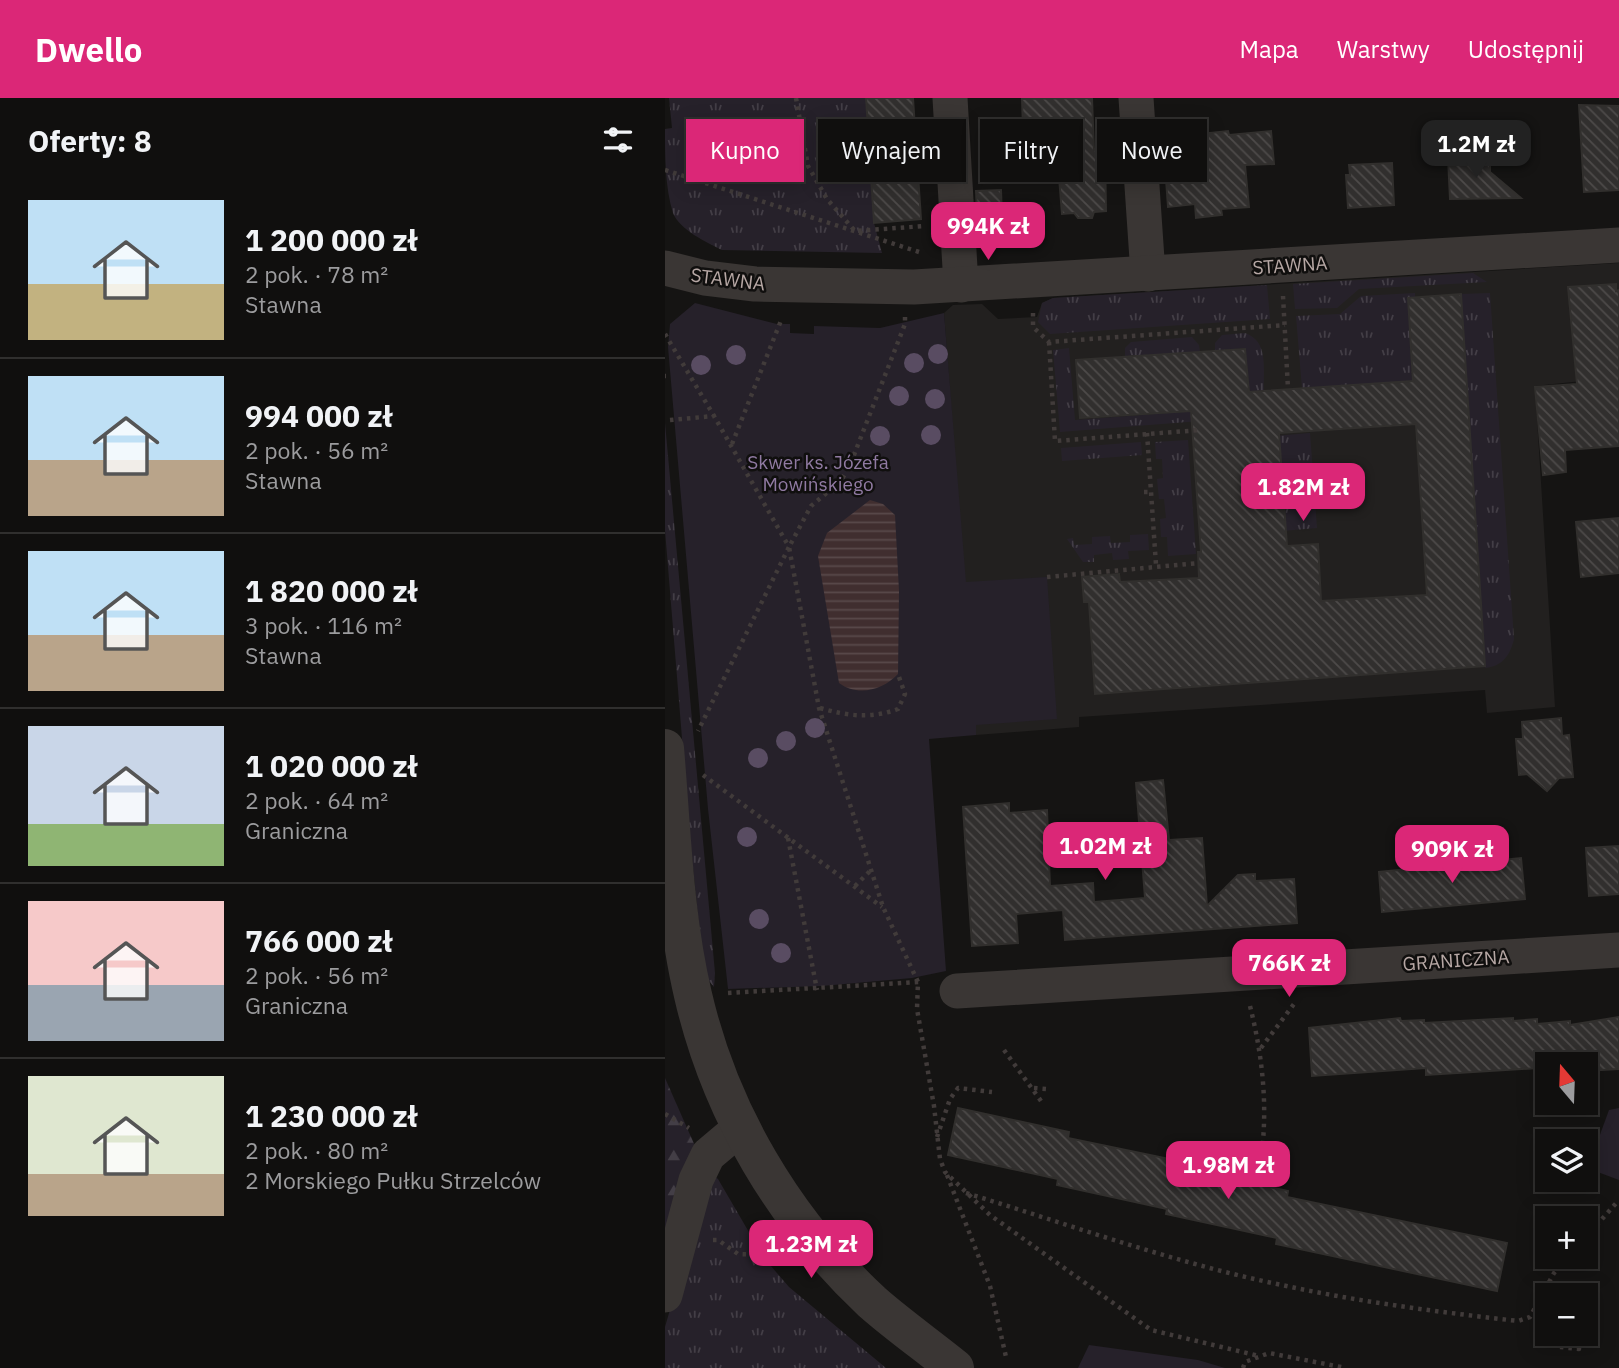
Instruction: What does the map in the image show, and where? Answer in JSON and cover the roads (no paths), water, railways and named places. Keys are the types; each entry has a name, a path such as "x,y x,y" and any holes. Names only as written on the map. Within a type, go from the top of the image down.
{"street":[{"path":"950,98 961,285"},
{"path":"1136,98 1148,274"},
{"name":"STAWNA","path":"665,268 705,278 755,284 901,287 1010,284 1619,245"},
{"path":"681,739 681,929 693,995 709,1053 740,1128 803,1227 872,1301 955,1368"},
{"name":"GRANICZNA","path":"943,986 1619,950"},
{"path":"665,1295 696,1180 708,1155 740,1128"}],"park label":[{"name":"Skwer ks. Józefa Mowińskiego","path":"818,473"}]}
